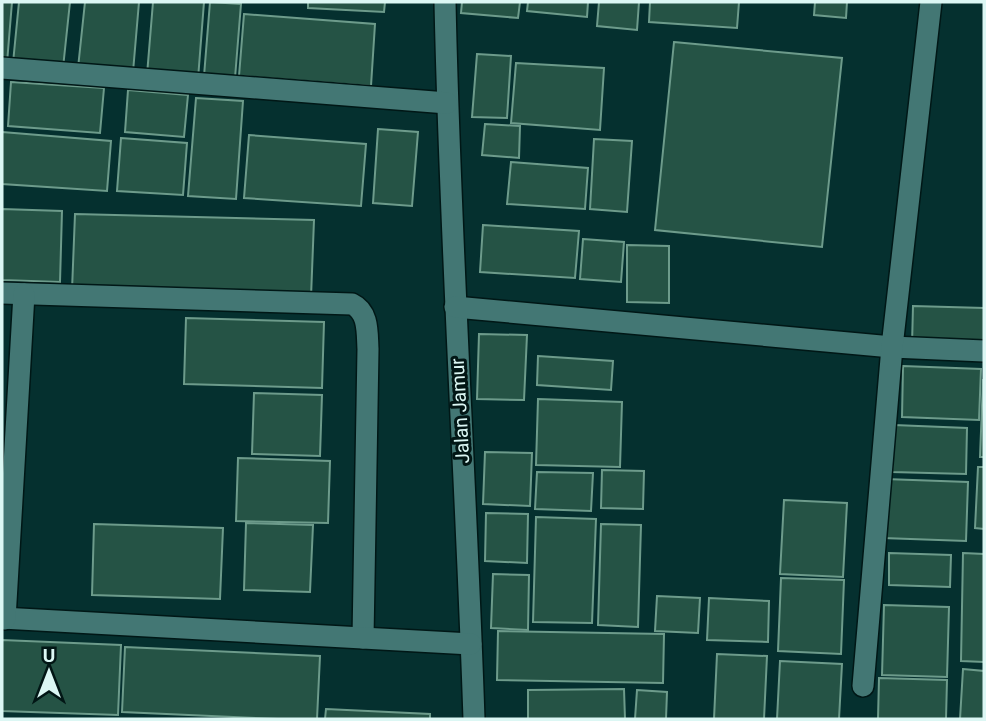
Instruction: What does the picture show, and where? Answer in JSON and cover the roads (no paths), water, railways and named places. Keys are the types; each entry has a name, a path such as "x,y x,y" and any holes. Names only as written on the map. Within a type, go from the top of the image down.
{"street":[{"name":"Jalan Jamur","path":"445,2 455,307 474,719"},
{"path":"863,686 892,347 931,2"},
{"path":"2,68 447,103"},
{"path":"2,293 352,304 359,308 367,325 368,349 363,638"},
{"path":"24,294 4,618 471,644"},
{"path":"455,307 892,347 984,351"}]}
